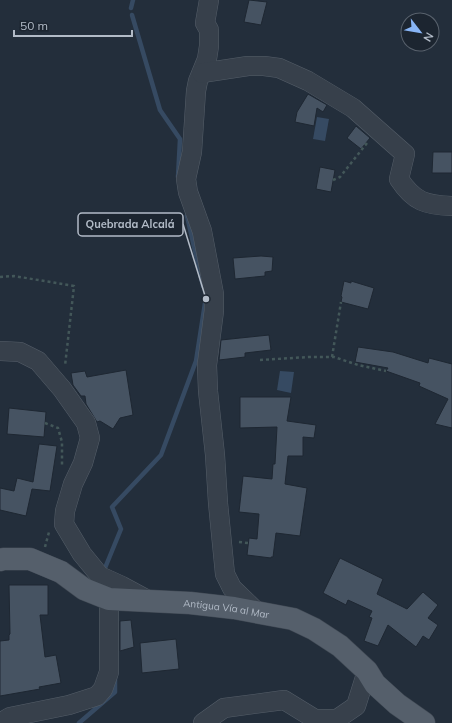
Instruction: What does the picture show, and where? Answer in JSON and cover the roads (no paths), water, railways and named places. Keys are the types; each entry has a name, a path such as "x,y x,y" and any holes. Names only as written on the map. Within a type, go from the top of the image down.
{"main road":[{"name":"Antigua Vía al Mar","path":"0,560 30,559 61,572 84,589 109,598 190,603 258,612 293,619 314,629 340,646 367,671 375,684 397,704 424,723"}],"street":[{"path":"210,0 205,23 209,30 209,46 207,59 198,81 196,91 192,152 186,179 188,192 202,231 214,294 214,311 207,365 225,574 232,588 258,612"},
{"path":"202,73 248,66 264,66 279,68 308,81 353,108 405,154 399,179 407,191 414,197 427,203 452,206"},
{"path":"1,351 20,352 38,361 62,390 86,423 90,438 83,463 73,484 65,511 64,524 82,554 100,576 148,600"},
{"path":"0,722 10,717 69,705 97,696 103,689 109,672 109,598"},
{"path":"202,723 224,708 284,700 315,719 337,719 356,706 367,671"}],"water":[{"path":"317,117 329,119 325,141 313,139"},
{"path":"280,371 294,372 291,393 277,390"}],"waterway":[{"path":"131,8 133,0"},
{"path":"132,15 160,110 180,139 178,177"},
{"path":"187,216 203,286"},
{"path":"105,568 121,529 112,507 161,455 196,361 205,303"},
{"path":"79,723 115,692 115,677"}],"place":[{"name":"Quebrada Alcalá","path":"206,299"}]}
